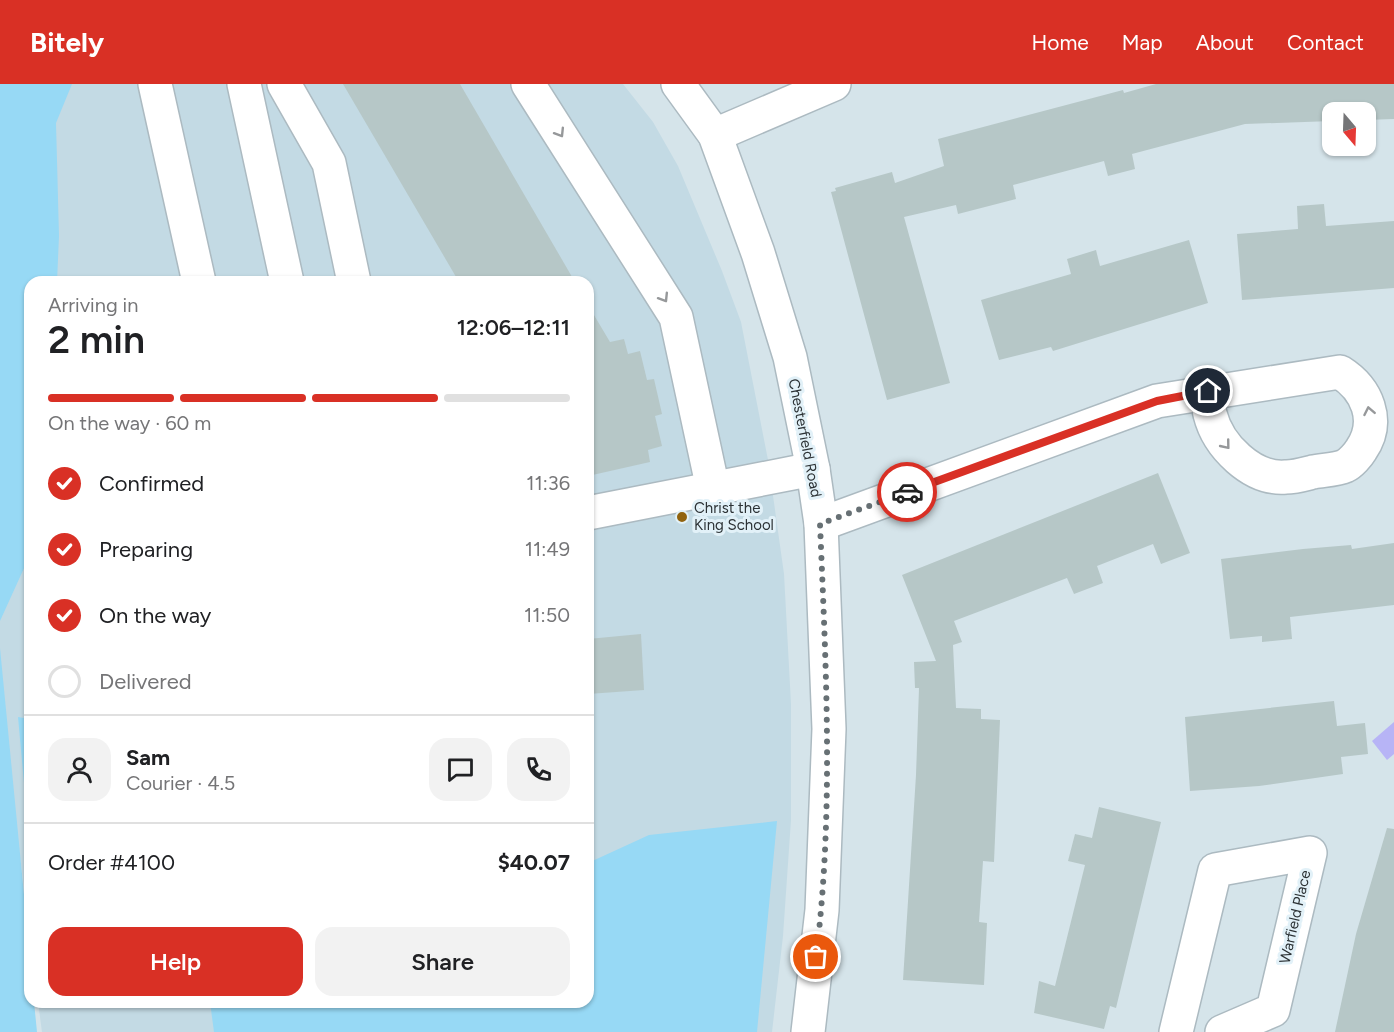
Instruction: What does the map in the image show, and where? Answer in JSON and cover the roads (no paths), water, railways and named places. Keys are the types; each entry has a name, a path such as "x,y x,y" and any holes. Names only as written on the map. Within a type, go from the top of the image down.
{"street":[{"path":"155,84 198,276"},
{"path":"244,84 285,276"},
{"path":"284,84 329,163 353,276"},
{"path":"528,84 676,317 713,489"},
{"name":"Chesterfield Road","path":"678,84 715,135 758,253 790,357 813,469 820,524 829,729 822,910 808,1032"},
{"path":"715,135 834,84"},
{"path":"820,524 1157,401 1208,391 1340,372 1353,381 1364,394 1370,409 1371,426 1367,441 1358,455 1345,466 1284,478 1259,472 1237,458 1220,438 1210,414 1208,391"},
{"path":"594,512 813,469"},
{"name":"Warfield Place","path":"1176,1032 1215,870 1310,853 1273,1010 1222,1032"}],"place":[{"name":"Christ the King School","path":"682,517"}]}
